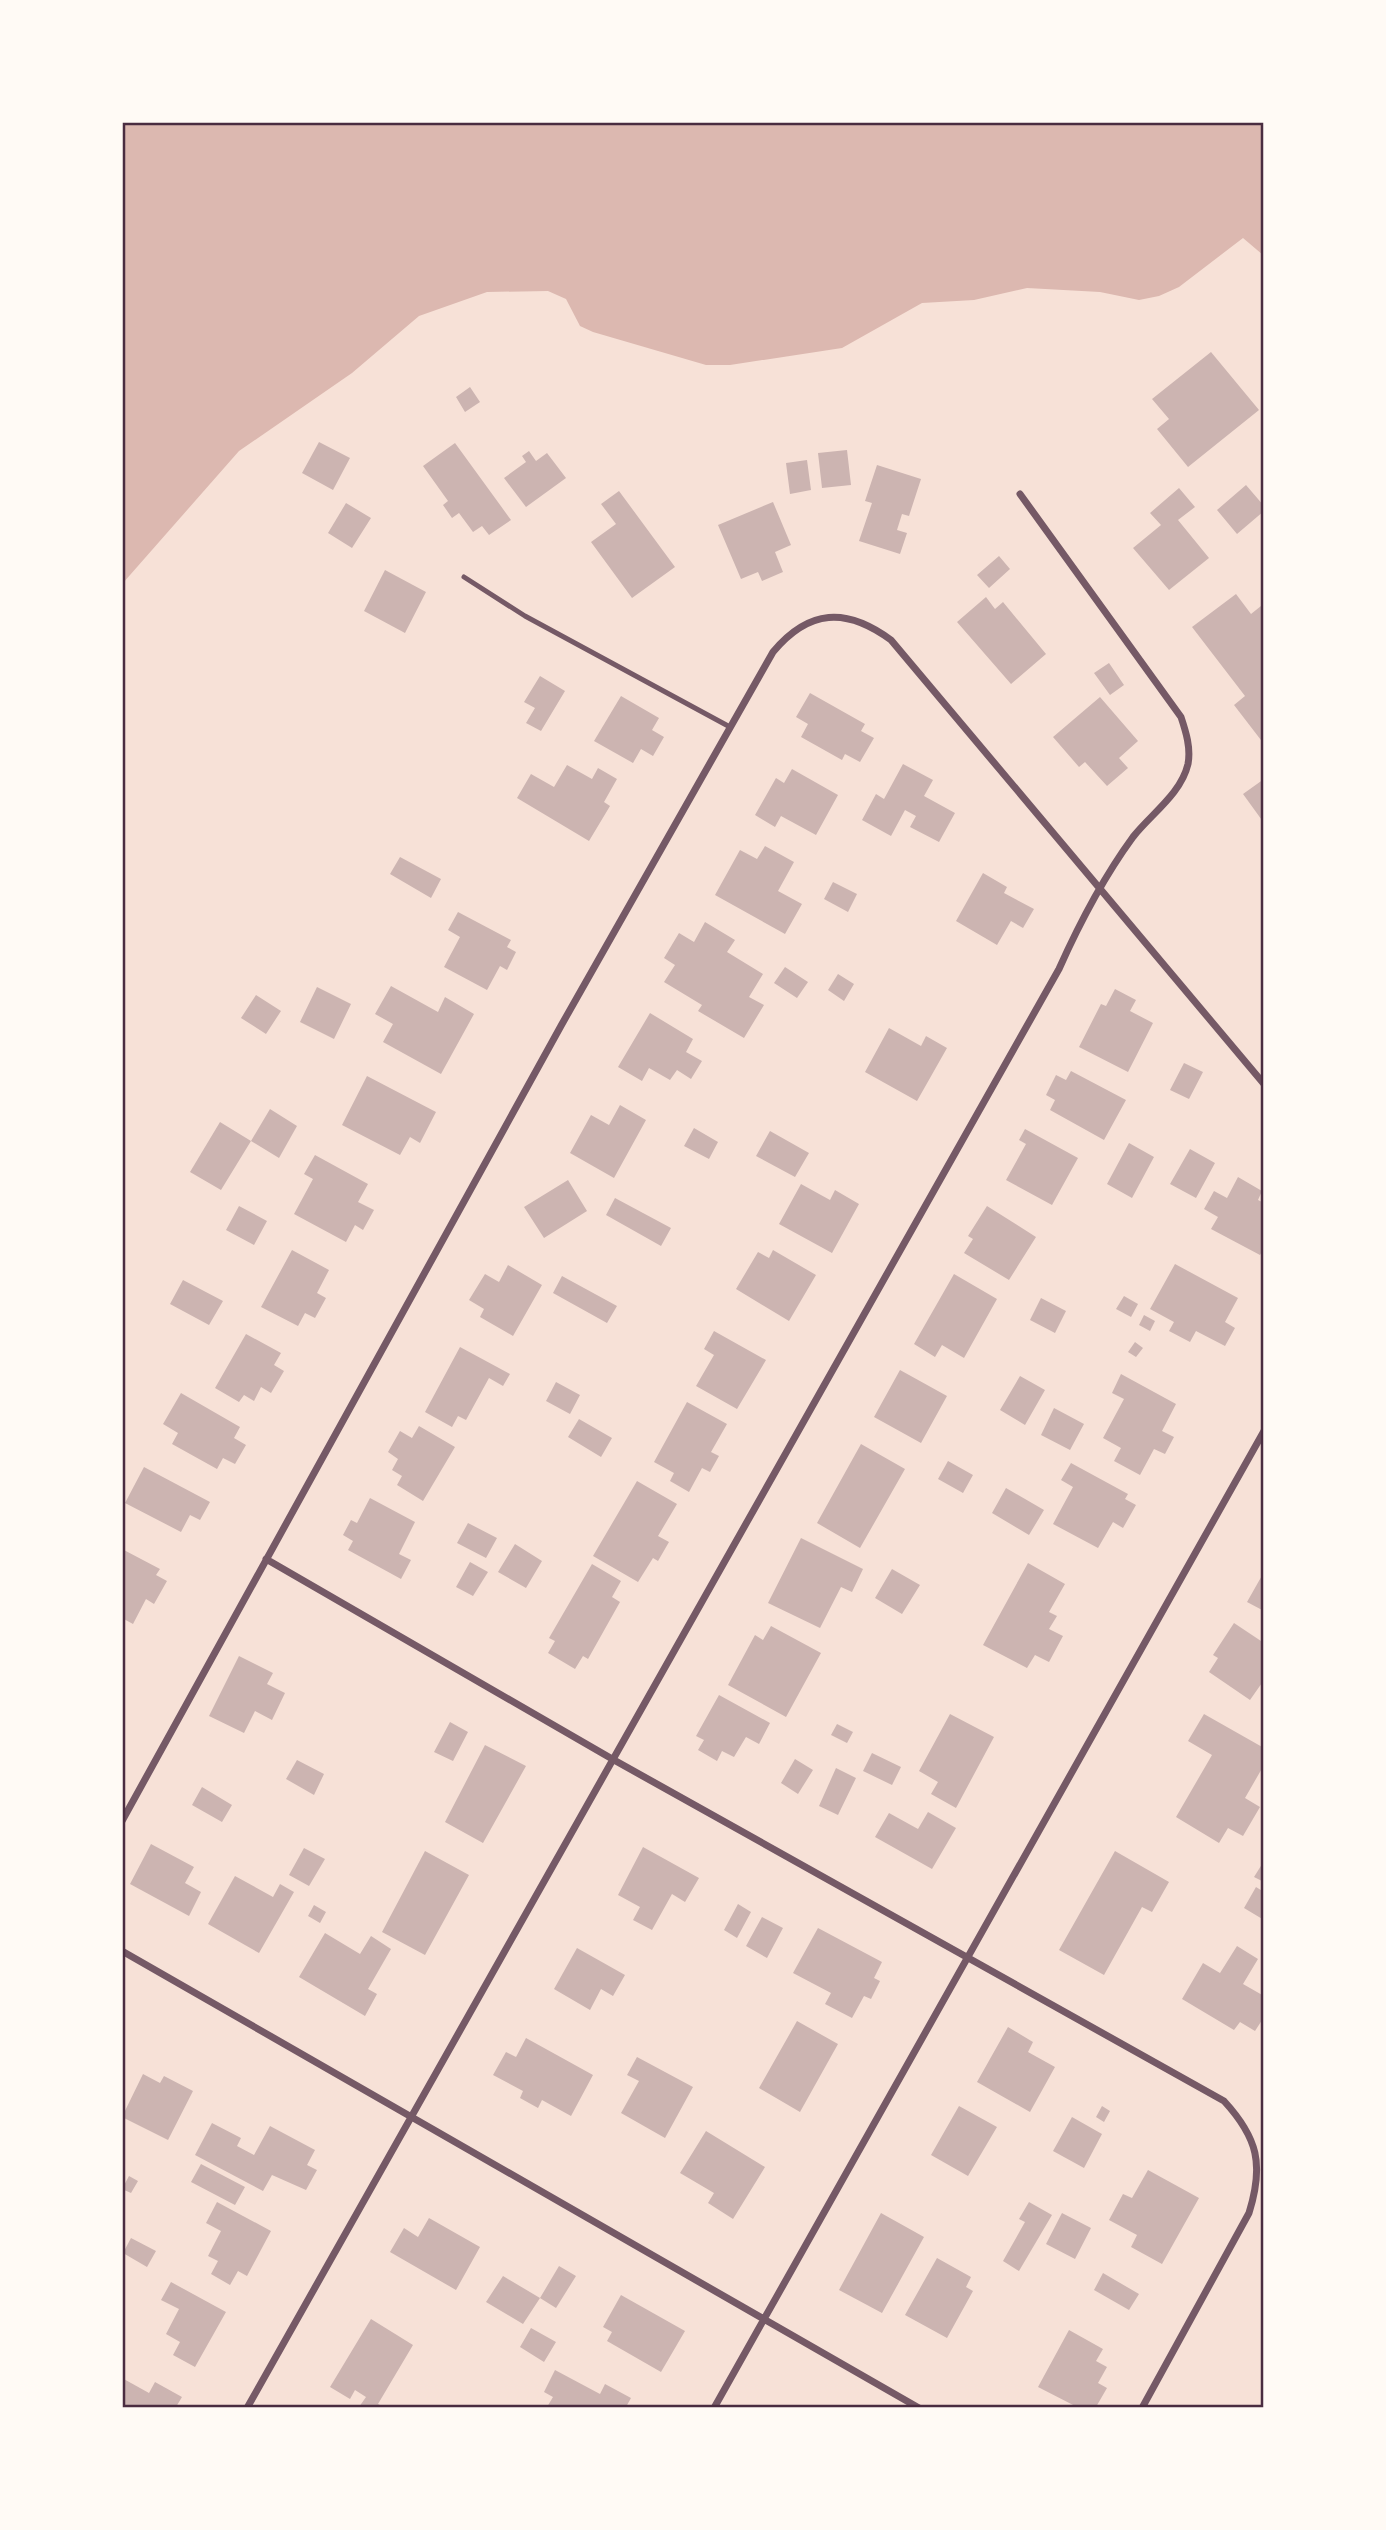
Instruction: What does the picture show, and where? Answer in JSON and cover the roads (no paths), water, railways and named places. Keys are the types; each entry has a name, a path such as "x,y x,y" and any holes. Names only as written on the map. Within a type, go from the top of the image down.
{"street":[{"path":"247,2407 1059,969 1098,888 1135,835 1178,787 1188,765 1189,740 1181,717 1020,494"},
{"path":"122,1821 562,1024 730,727 789,633 810,621 849,617 872,626 891,640 1264,1084"},
{"path":"715,2407 1264,1431"},
{"path":"266,1559 614,1760 1224,2101 1242,2121 1254,2145 1257,2187 1249,2213 1142,2407"},
{"path":"122,1951 919,2407"}],"lane":[{"path":"464,578 525,616 730,727"}]}
